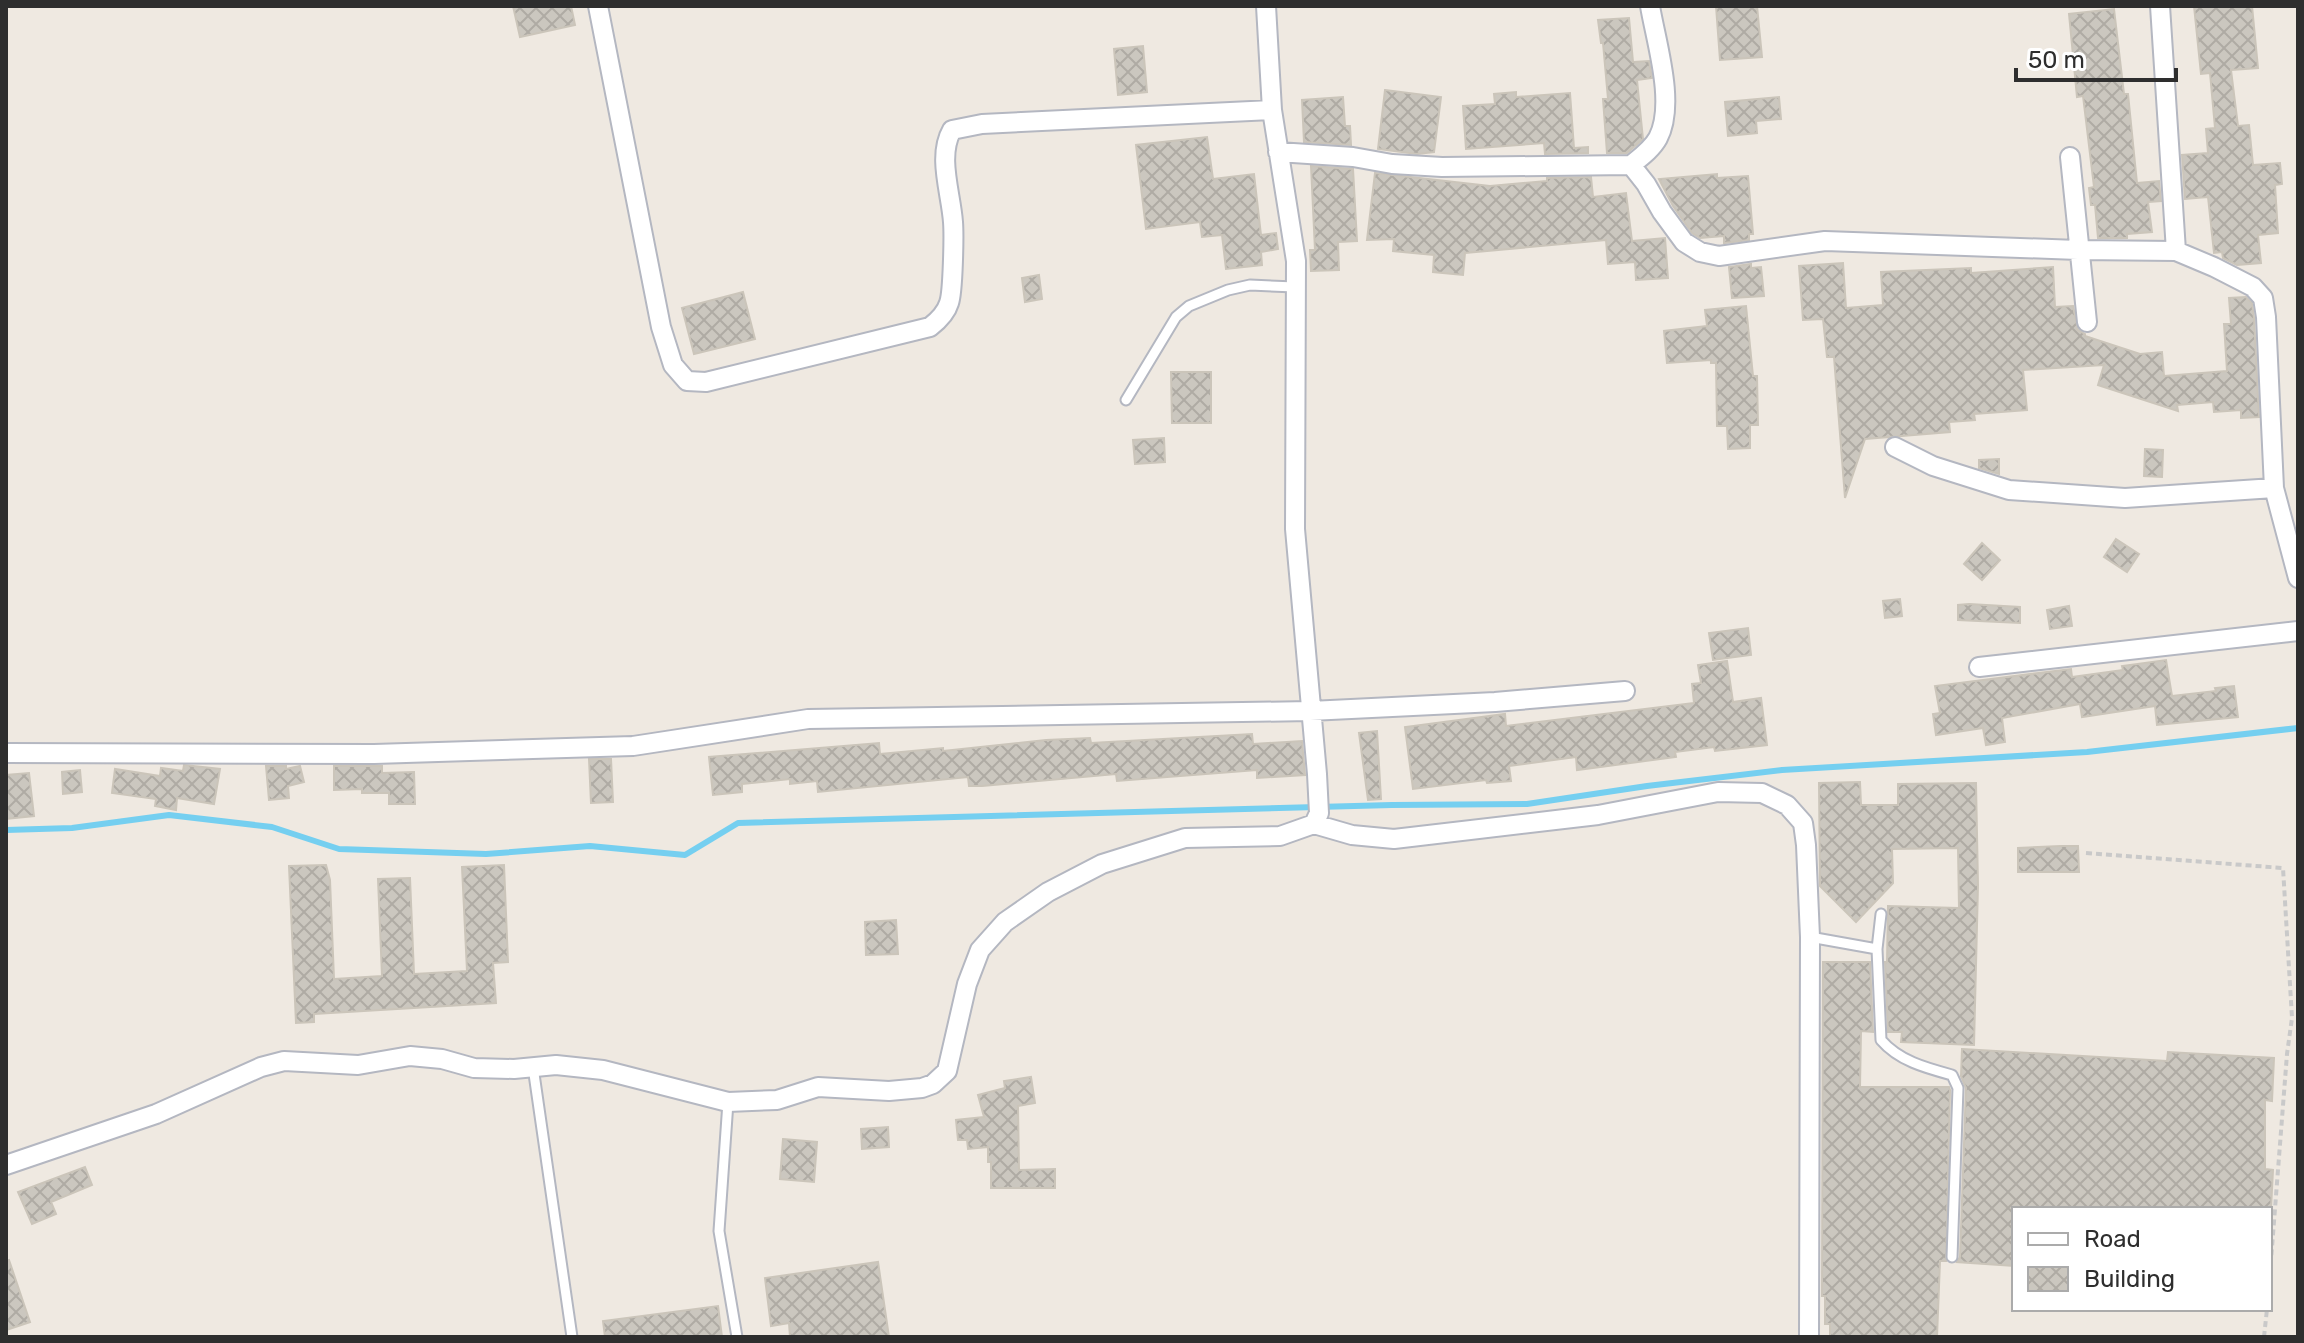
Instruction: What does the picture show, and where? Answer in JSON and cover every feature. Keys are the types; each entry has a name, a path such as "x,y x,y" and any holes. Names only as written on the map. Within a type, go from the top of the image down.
{"street":[{"path":"598,6 661,327 673,365 687,381 706,382 816,356 930,327 942,318 950,301 953,223 946,151 947,138 952,130 982,124 1272,110"},
{"path":"1266,6 1272,110 1296,261 1295,529 1317,774 1316,819"},
{"path":"1278,152 1442,167 1631,165 1652,147 1659,136 1666,112 1650,6"},
{"path":"2160,6 2176,251"},
{"path":"2070,157 2087,322"},
{"path":"1631,165 1684,242 1700,252 1719,256 1825,241 2176,251 2253,287 2263,298 2266,317 2274,488 2298,578"},
{"path":"1895,447 1933,466 2009,490 2125,498 2274,488"},
{"path":"1979,667 2298,631"},
{"path":"6,753 374,754 633,746 808,719 1310,711 1495,702 1625,691"},
{"path":"6,1165 156,1114 261,1067 284,1061 358,1065 410,1056 442,1059 474,1068 514,1069 556,1065 603,1070 728,1102 777,1100 818,1087 889,1091 922,1088 933,1084 947,1071 967,984 980,950 1005,922 1048,892 1102,864 1185,838 1280,836 1316,819 1352,835 1394,839 1598,815 1718,792 1762,793 1787,805 1803,823 1806,845 1810,937 1809,1337"}],"lane":[{"path":"1126,400 1176,317 1189,306 1228,290 1250,285 1295,287"},
{"path":"1881,914 1877,949 1881,1040 1889,1049 1918,1066 1952,1075 1958,1088 1952,1257"},
{"path":"1810,937 1877,949"},
{"path":"533,1067 572,1337"},
{"path":"728,1102 719,1231 737,1337"}],"path":[{"path":"2086,853 2283,868 2292,1018 2272,1247"},
{"path":"2264,1337 2267,1311"}],"building":[{"path":"513,6 571,6 575,25 520,37"},
{"path":"1716,6 1757,6 1762,57 1720,60"},
{"path":"2194,6 2252,6 2258,68 2231,70 2238,126 2249,125 2253,165 2280,163 2282,184 2275,185 2278,233 2258,235 2261,263 2237,265 2223,258 2222,252 2214,253 2208,197 2185,199 2182,155 2208,153 2206,129 2215,128 2210,73 2201,74"},
{"path":"2114,9 2124,94 2128,94 2137,183 2159,181 2161,201 2148,202 2152,232 2127,234 2127,238 2098,238 2095,205 2091,205 2089,188 2094,187 2083,96 2077,97 2069,14"},
{"path":"1629,18 1633,62 1649,61 1652,78 1637,80 1643,139 1627,153 1607,153 1603,99 1608,99 1598,20"},
{"path":"1143,46 1147,92 1118,95 1114,49"},
{"path":"1385,90 1441,97 1434,152 1417,154 1378,149"},
{"path":"1516,92 1516,97 1570,93 1574,148 1588,147 1588,153 1545,154 1544,143 1466,149 1463,106 1495,104 1494,94"},
{"path":"1343,97 1345,126 1350,126 1351,145 1304,142 1302,100"},
{"path":"1779,97 1781,119 1756,121 1757,133 1728,136 1725,102"},
{"path":"1207,137 1213,179 1254,174 1261,235 1276,233 1278,249 1261,252 1262,265 1226,269 1222,235 1202,237 1200,222 1146,229 1136,145"},
{"path":"1311,166 1353,169 1357,241 1338,242 1339,270 1311,271 1310,250 1315,250"},
{"path":"1375,173 1490,186 1547,181 1547,178 1591,177 1593,197 1626,193 1632,241 1665,238 1668,278 1636,280 1635,262 1608,264 1606,240 1465,253 1463,275 1433,272 1434,255 1393,251 1394,239 1367,240"},
{"path":"1717,174 1717,178 1748,176 1753,234 1749,234 1749,240 1724,243 1724,236 1700,238 1692,233 1659,179"},
{"path":"1843,263 1846,308 1883,305 1881,272 1971,268 1971,273 2053,267 2055,307 2073,306 2078,330 2085,336 2140,354 2162,352 2164,376 2227,371 2224,324 2231,324 2229,298 2246,297 2252,303 2254,318 2259,417 2241,418 2241,410 2214,412 2213,402 2177,405 2178,411 2098,385 2104,365 2023,370 2027,410 1974,414 1975,420 1949,422 1950,432 1865,439 1845,498 1834,357 1827,357 1823,319 1803,320 1799,266"},
{"path":"1751,264 1751,268 1761,267 1764,296 1732,298 1729,267"},
{"path":"1039,275 1042,299 1025,302 1022,278"},
{"path":"743,292 755,339 694,354 682,308"},
{"path":"1746,306 1753,376 1757,376 1758,425 1750,425 1750,448 1728,449 1727,426 1717,426 1716,363 1711,363 1711,360 1667,363 1664,331 1707,326 1705,310"},
{"path":"1171,372 1211,372 1211,423 1172,423"},
{"path":"1164,438 1165,462 1135,464 1133,440"},
{"path":"2145,449 2163,450 2162,477 2144,476"},
{"path":"1999,459 1999,474 1979,468 1979,460"},
{"path":"2116,539 2139,554 2127,572 2104,557"},
{"path":"1982,543 2000,560 1982,580 1964,564"},
{"path":"1900,599 1902,616 1885,618 1883,601"},
{"path":"1958,605 2020,607 2020,623 1958,620"},
{"path":"2069,606 2072,626 2050,629 2047,610"},
{"path":"1748,628 1751,655 1713,660 1709,633"},
{"path":"2166,660 2172,696 2234,686 2238,717 2157,725 2155,706 2082,717 2080,704 2002,718 2005,742 1986,745 1983,728 1936,735 1933,714 1940,713 1935,686 2071,669 2072,677"},
{"path":"1727,661 1733,702 1761,698 1767,745 1675,752 1676,757 1577,770 1576,757 1509,766 1511,781 1487,783 1486,780 1413,789 1405,727 1505,714 1506,726 1694,703 1692,684 1701,683 1698,665"},
{"path":"1377,731 1381,799 1368,800 1359,733"},
{"path":"1252,734 1253,744 1302,741 1305,775 1257,778 1257,770 1117,781 1116,774 982,786 969,786 968,777 818,792 817,781 790,784 790,779 742,784 742,792 713,795 709,757 879,743 880,754 1046,740 1090,738 1091,743"},
{"path":"589,759 611,759 613,802 591,803"},
{"path":"184,765 220,769 214,804 177,798 176,810 155,806 156,799 112,793 115,769 160,776 161,768 183,771"},
{"path":"266,766 286,766 286,769 300,766 304,782 288,786 289,798 269,800"},
{"path":"334,766 382,766 382,773 414,772 415,804 389,804 389,793 362,793 362,789 334,790"},
{"path":"80,770 82,792 63,794 62,772"},
{"path":"29,773 34,816 6,819 6,775"},
{"path":"1860,782 1861,805 1898,805 1898,784 1976,783 1978,885 1974,1045 1901,1042 1902,1032 1888,1032 1885,962 1888,906 1959,908 1958,848 1892,849 1893,883 1856,922 1820,886 1819,783"},
{"path":"2078,846 2079,872 2018,872 2018,848"},
{"path":"326,865 330,880 334,979 382,976 378,879 410,878 414,974 467,971 462,867 504,865 508,962 493,963 496,1003 314,1014 314,1022 296,1023 289,866"},
{"path":"896,920 898,954 866,955 865,922"},
{"path":"1823,962 1870,962 1873,1032 1861,1031 1860,1087 1949,1087 1950,1090 1946,1261 1940,1261 1937,1337 1830,1337 1830,1324 1825,1324 1825,1296 1822,1296"},
{"path":"1962,1049 2167,1061 2168,1052 2274,1058 2272,1101 2265,1100 2265,1169 2273,1170 2271,1207 2012,1207 2012,1266 1957,1262 1960,1257 1966,1088 1961,1076"},
{"path":"1031,1077 1035,1103 1018,1106 1019,1170 1055,1169 1055,1188 991,1188 988,1147 968,1149 967,1140 958,1140 956,1120 984,1117 978,1095 1005,1088 1004,1081"},
{"path":"888,1127 889,1147 862,1149 861,1129"},
{"path":"783,1139 817,1142 814,1182 780,1179"},
{"path":"85,1167 92,1185 51,1202 56,1214 32,1224 18,1192"},
{"path":"9,1260 30,1322 6,1330 6,1261"},
{"path":"878,1262 889,1337 790,1337 789,1323 771,1326 765,1278"},
{"path":"718,1306 722,1337 605,1337 603,1321"}],"waterway":[{"path":"6,830 72,828 169,815 272,827 339,849 486,854 590,846 685,855 738,823 1527,804 1782,770 2087,752 2298,728"}]}
